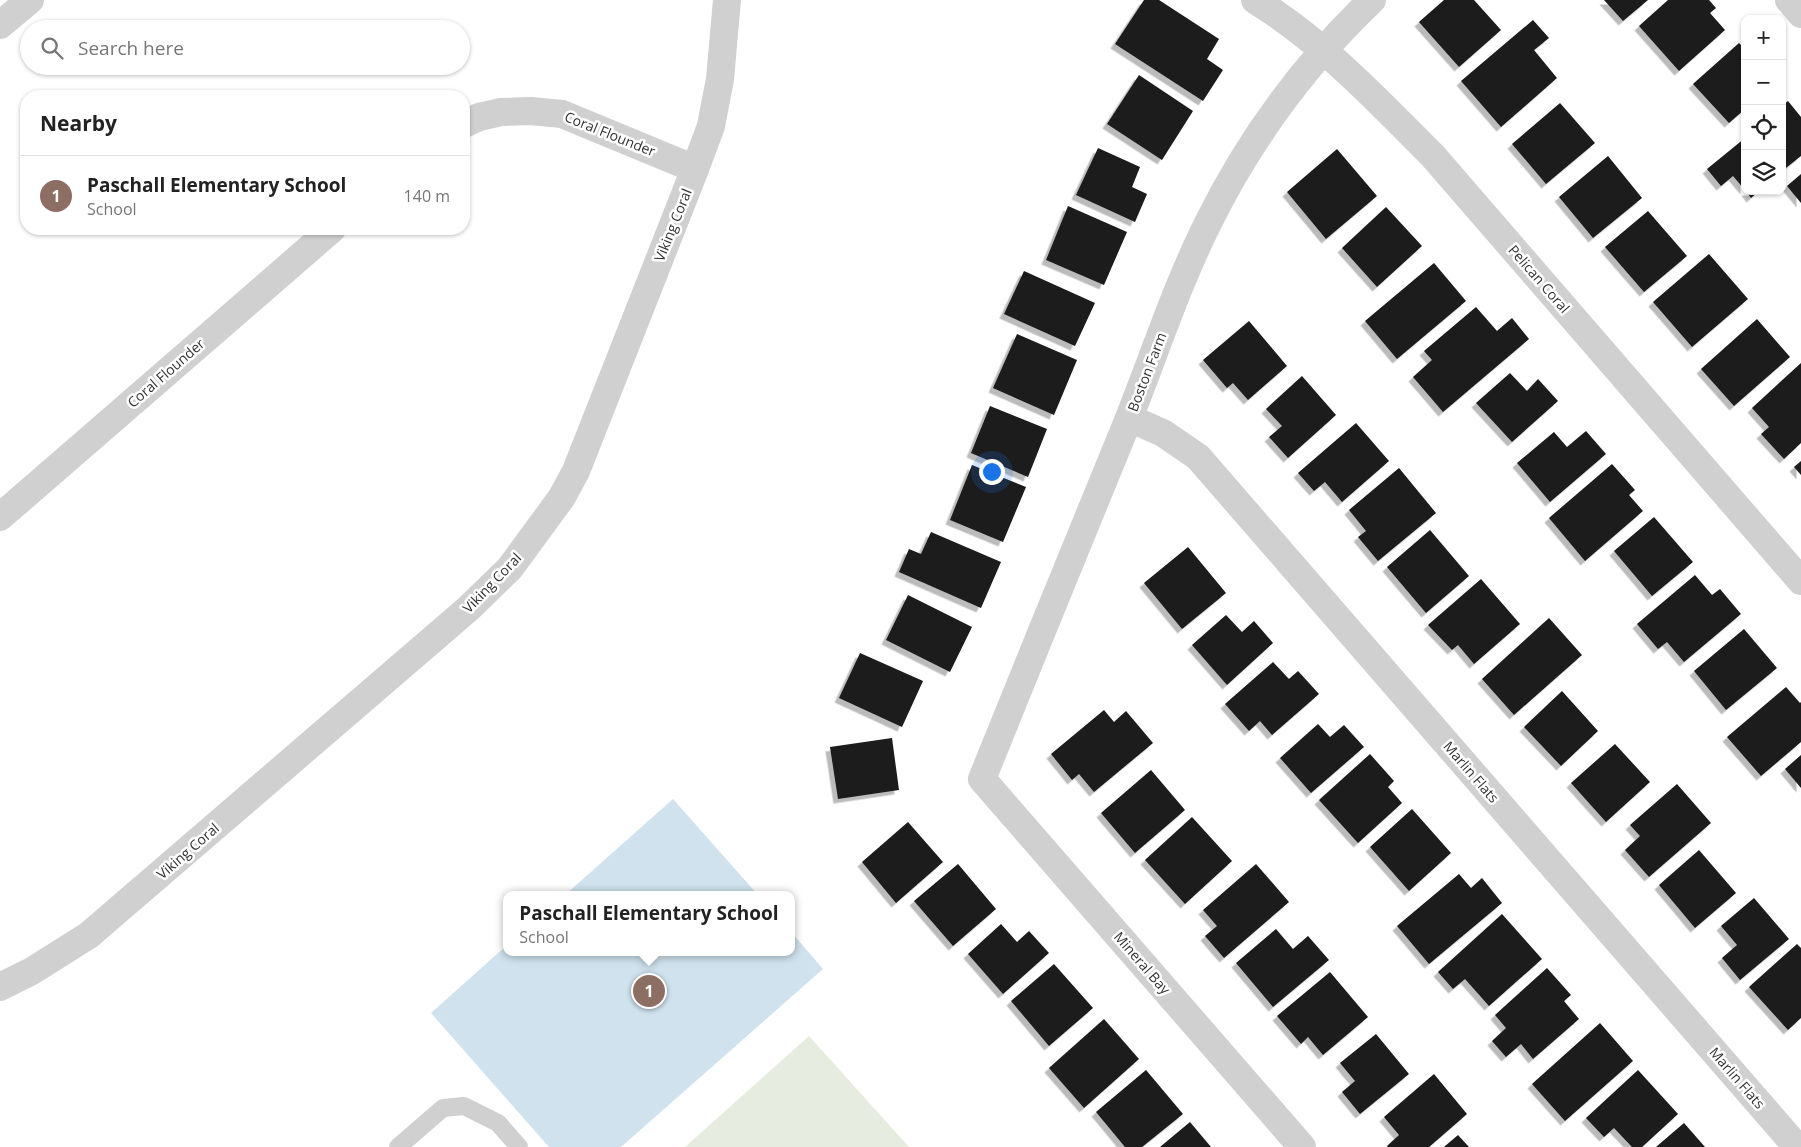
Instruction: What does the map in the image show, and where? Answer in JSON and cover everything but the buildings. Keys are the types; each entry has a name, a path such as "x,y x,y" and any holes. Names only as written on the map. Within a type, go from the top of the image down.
{"street":[{"path":"0,26 30,0"},
{"name":"Viking Coral","path":"0,987 32,971 89,935 469,608 510,568 562,497 576,470 695,169 711,126 717,98 727,0"},
{"name":"Pelican Coral","path":"1255,0 1324,50 1372,94 1433,156 1801,582"},
{"name":"Boston Farm","path":"982,779 1129,418 1180,284 1212,216 1228,186 1268,122 1295,84 1324,50 1372,0"},
{"path":"1789,0 1801,14"},
{"name":"Coral Flounder","path":"470,121 501,112 531,111 562,114 695,169"},
{"name":"Coral Flounder","path":"2,512 325,235"},
{"name":"Marlin Flats","path":"1129,418 1163,433 1198,457 1797,1147"},
{"name":"Mineral Bay","path":"982,779 1302,1147"}],"lane":[{"path":"398,1147 443,1108 464,1106 498,1123 519,1147"}],"shaded area":[{"path":"809,1036 909,1147 685,1147"}],"water":[{"path":"673,799 754,891 570,891"},
{"path":"795,936 823,969 621,1147 549,1147 431,1013 503,949 503,956 795,956"}],"place":[{"name":"Paschall Elementary School","path":"649,991"}]}
